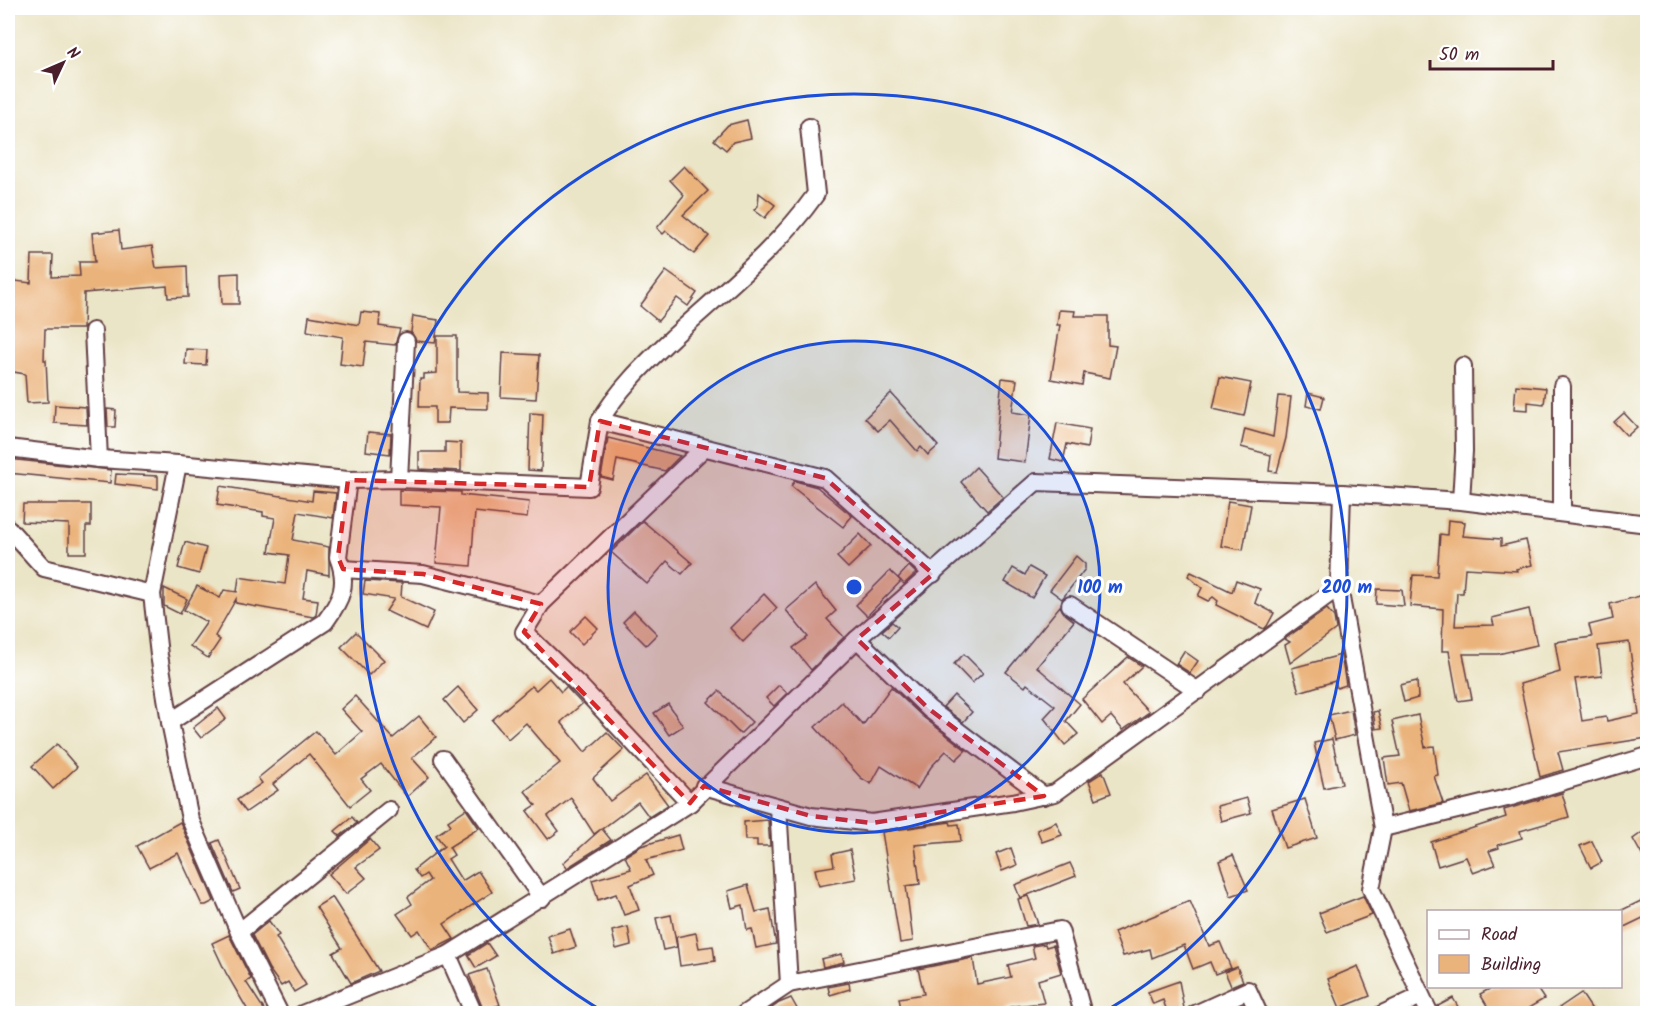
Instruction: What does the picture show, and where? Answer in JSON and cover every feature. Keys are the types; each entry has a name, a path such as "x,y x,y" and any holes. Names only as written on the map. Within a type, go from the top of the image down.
{"street":[{"path":"8,448 99,459 348,480 399,479 589,487 600,421 608,406 651,358 795,223 816,194 809,127"},
{"path":"93,331 99,459"},
{"path":"399,479 406,341"},
{"path":"1461,501 1464,451 1462,366"},
{"path":"1562,386 1562,513"},
{"path":"600,421 825,478 933,574"},
{"path":"690,803 581,687 524,632 541,604 704,448"},
{"path":"178,464 152,594 170,722 190,819 239,932 280,1014"},
{"path":"170,722 325,622 342,598 343,569 338,557 348,480"},
{"path":"302,1014 448,955 690,803 704,786 857,639 1036,482 1461,501 1647,524"},
{"path":"1342,494 1339,587 1383,828 1371,889 1430,1014"},
{"path":"8,528 44,568 152,594"},
{"path":"343,569 423,574 541,604"},
{"path":"704,786 811,816 872,823 1055,793 1339,587"},
{"path":"1070,605 1198,691"},
{"path":"857,639 929,709 1044,796"},
{"path":"1383,828 1511,797 1647,756"},
{"path":"443,759 542,898"},
{"path":"778,807 789,984"},
{"path":"239,932 389,810"},
{"path":"744,1014 789,984 1060,930 1083,1014"},
{"path":"448,955 474,1014"},
{"path":"1195,1014 1248,990 1259,1014"},
{"path":"1382,1014 1421,996"}],"highlighted area":[{"path":"600,421 825,478 933,574 857,639 929,709 1044,796 872,823 811,816 704,786 690,803 524,632 541,604 423,574 343,569 338,557 348,480 589,487"}],"building":[{"path":"747,120 751,138 733,142 726,150 714,140 728,125"},
{"path":"684,166 708,191 683,215 709,236 694,254 666,231 663,234 657,228 684,195 670,180"},
{"path":"759,193 775,205 765,218 754,210 758,206"},
{"path":"119,230 121,250 152,246 156,268 187,266 188,297 168,298 167,286 84,293 83,329 45,329 44,360 46,360 48,402 27,403 25,374 8,371 8,280 31,283 32,255 53,255 52,277 80,276 79,262 95,262 92,233"},
{"path":"666,271 697,293 688,306 677,298 658,321 640,306"},
{"path":"239,273 239,304 222,304 221,274"},
{"path":"1059,310 1075,311 1074,316 1108,316 1108,345 1116,346 1110,378 1084,373 1082,385 1051,379 1060,325 1057,325"},
{"path":"361,312 380,314 379,326 400,329 395,345 366,342 363,367 340,364 343,337 307,331 309,316 359,325"},
{"path":"413,316 438,320 435,343 416,341 411,332"},
{"path":"437,336 457,336 457,392 488,393 488,409 449,408 448,423 435,423 435,407 419,407 420,379 424,379 424,374 437,373"},
{"path":"186,349 207,350 206,365 185,364"},
{"path":"503,353 539,355 536,399 501,397"},
{"path":"1220,377 1251,383 1244,416 1213,409"},
{"path":"1002,378 1017,380 1012,412 1031,415 1025,462 994,458"},
{"path":"1516,385 1546,388 1544,404 1528,402 1528,410 1514,409"},
{"path":"891,393 938,446 928,455 921,447 917,451 890,420 878,431 865,418"},
{"path":"1308,393 1324,397 1321,409 1306,406"},
{"path":"1278,396 1291,397 1286,438 1277,472 1269,471 1271,455 1241,447 1245,429 1273,437"},
{"path":"55,405 86,407 87,425 54,423"},
{"path":"107,409 116,410 115,427 108,427"},
{"path":"530,413 543,414 541,471 528,470"},
{"path":"1624,413 1637,427 1627,436 1614,422"},
{"path":"1057,423 1090,429 1087,448 1067,444 1063,462 1050,459"},
{"path":"368,432 391,434 390,454 366,451"},
{"path":"608,438 680,456 665,471 617,460 613,480 601,477"},
{"path":"445,442 461,443 461,471 419,469 419,452 445,452"},
{"path":"8,459 111,470 110,483 8,473"},
{"path":"976,467 1003,497 987,511 961,482"},
{"path":"116,474 158,476 158,489 115,484"},
{"path":"795,481 817,487 852,516 843,527 791,486"},
{"path":"220,486 312,501 313,491 336,493 333,518 298,512 293,540 329,547 329,575 307,571 303,598 318,600 316,615 313,617 236,603 236,599 215,636 220,640 208,658 190,646 207,622 184,610 197,586 220,598 224,590 237,592 239,577 285,584 289,555 269,552 275,518 263,516 263,512 217,505"},
{"path":"399,490 461,492 461,495 529,502 527,518 475,512 471,566 436,563 441,507 399,505"},
{"path":"1228,501 1251,505 1243,550 1221,546"},
{"path":"23,504 91,504 91,526 86,526 86,553 69,553 69,524 22,522"},
{"path":"1448,520 1465,522 1463,536 1501,539 1501,546 1526,540 1532,565 1516,569 1517,571 1465,568 1463,593 1457,593 1455,626 1494,625 1492,618 1529,609 1537,645 1498,654 1463,654 1472,699 1458,701 1449,651 1442,651 1443,609 1410,606 1413,575 1437,576 1440,534 1447,535"},
{"path":"643,521 692,563 682,574 667,561 647,584 611,552"},
{"path":"860,534 871,546 848,568 837,557"},
{"path":"185,542 206,548 199,574 178,568"},
{"path":"1076,556 1085,564 1085,569 1062,599 1050,590"},
{"path":"909,566 916,573 904,584 898,578"},
{"path":"1029,567 1045,576 1032,598 1005,582 1013,568 1025,575"},
{"path":"890,571 901,581 867,616 856,605"},
{"path":"1191,572 1232,592 1236,580 1260,589 1255,603 1274,613 1267,626 1264,629 1216,605 1218,601 1213,597 1208,601 1198,596 1202,588 1188,576"},
{"path":"365,581 402,583 401,597 434,612 426,630 386,611 394,599 363,594"},
{"path":"815,585 836,611 827,619 844,637 811,670 793,648 808,637 786,610"},
{"path":"164,588 187,599 180,614 164,606"},
{"path":"1377,589 1402,590 1404,606 1376,604"},
{"path":"764,594 777,608 743,642 730,628"},
{"path":"1647,594 1647,622 1643,623 1647,656 1647,738 1558,752 1563,770 1540,777 1520,684 1560,672 1555,642 1592,637 1589,625 1613,619 1610,604","holes":["1629,642 1639,714 1607,721 1606,717 1582,721 1575,679 1602,676 1598,646"]},
{"path":"1060,606 1064,613 1074,621 1037,667 1080,704 1066,721 1078,734 1065,745 1044,718 1055,706 1027,684 1025,687 1006,672"},
{"path":"1327,609 1334,617 1336,629 1290,663 1285,645 1290,642 1285,639"},
{"path":"634,611 657,634 646,645 623,622"},
{"path":"586,616 598,628 582,644 570,632"},
{"path":"892,622 898,627 889,637 882,631"},
{"path":"356,632 384,660 369,675 341,647"},
{"path":"1184,651 1198,661 1190,673 1176,664"},
{"path":"964,654 983,673 972,683 954,664"},
{"path":"1341,655 1346,685 1337,688 1335,681 1299,692 1292,668"},
{"path":"1128,657 1142,666 1123,684 1149,712 1123,730 1111,716 1102,724 1082,699"},
{"path":"549,678 561,692 566,687 582,704 561,722 585,752 607,732 624,750 593,778 610,801 646,775 668,805 649,817 638,802 602,829 611,840 567,868 563,863 601,829 594,834 571,798 548,816 559,831 548,839 527,811 536,805 525,791 560,763 526,723 508,739 492,720 532,686 536,690"},
{"path":"1417,681 1418,698 1404,702 1400,685"},
{"path":"779,685 787,693 774,706 766,698"},
{"path":"458,687 478,710 463,723 444,700"},
{"path":"891,687 923,717 966,750 956,760 946,751 931,767 917,789 881,766 871,784 861,778 815,727 842,702 863,725"},
{"path":"719,691 752,722 740,734 708,702"},
{"path":"954,695 972,712 963,722 943,707"},
{"path":"355,696 393,738 419,716 436,737 412,758 429,777 407,797 381,764 361,779 370,790 350,806 309,754 273,784 278,790 246,812 237,800 262,783 258,778 316,731 336,755 362,732 341,709"},
{"path":"668,704 683,726 669,735 654,713"},
{"path":"218,708 226,719 201,738 193,728"},
{"path":"1351,710 1355,735 1335,740 1329,715"},
{"path":"1378,711 1382,728 1376,729 1373,712"},
{"path":"1418,715 1425,747 1434,746 1438,775 1434,776 1443,803 1409,811 1401,783 1388,785 1384,758 1400,756 1392,721"},
{"path":"1332,739 1342,784 1324,788 1314,743"},
{"path":"57,744 77,767 53,789 32,766"},
{"path":"1103,772 1111,793 1096,799 1089,781"},
{"path":"1562,793 1569,817 1520,831 1522,838 1498,845 1499,848 1489,851 1495,865 1473,873 1466,857 1438,866 1431,842 1506,817 1504,810"},
{"path":"1247,798 1251,813 1221,821 1217,806"},
{"path":"1305,799 1317,838 1285,848 1272,809"},
{"path":"466,809 479,828 449,847 454,855 448,859 462,881 478,871 492,892 444,924 454,939 432,950 419,930 412,935 397,914 412,904 408,897 430,880 426,874 420,878 414,870 444,846 436,835 451,825 448,821"},
{"path":"352,817 357,823 340,836 335,831"},
{"path":"768,820 770,846 757,846 757,840 745,840 744,822"},
{"path":"180,822 214,901 206,905 202,905 178,853 149,868 137,846"},
{"path":"950,822 951,825 959,824 961,841 915,845 920,884 906,886 913,941 900,943 882,832"},
{"path":"1056,822 1062,835 1042,842 1037,830"},
{"path":"1647,829 1647,864 1633,839"},
{"path":"678,835 682,850 646,860 653,875 630,885 639,910 624,915 616,894 598,900 592,880 631,869 625,856 641,846"},
{"path":"370,839 379,850 356,867 366,878 346,894 329,874"},
{"path":"219,840 240,889 233,892 212,843"},
{"path":"1592,841 1602,862 1591,868 1580,846"},
{"path":"1011,848 1017,865 1002,871 996,854"},
{"path":"850,850 856,879 819,886 815,869 834,866 832,854"},
{"path":"1233,855 1248,890 1231,896 1219,861"},
{"path":"1070,863 1076,876 1020,898 1015,885"},
{"path":"748,885 756,912 770,909 776,944 756,948 752,929 747,930 743,905 732,908 728,891"},
{"path":"1028,896 1038,924 1026,926 1018,899"},
{"path":"1363,896 1372,915 1327,932 1319,913"},
{"path":"332,897 379,971 351,983 333,953 342,948 316,907"},
{"path":"1647,898 1647,916 1622,928 1622,910"},
{"path":"1190,901 1209,946 1220,942 1231,968 1215,974 1210,962 1193,969 1184,945 1152,958 1150,949 1123,956 1114,932"},
{"path":"671,915 677,947 663,950 656,918"},
{"path":"269,921 279,935 276,937 306,985 294,992 288,982 281,986 269,969 252,935"},
{"path":"628,927 631,945 616,949 612,931"},
{"path":"570,929 576,947 554,954 548,936"},
{"path":"696,933 699,948 713,946 715,961 680,966 676,937"},
{"path":"229,935 251,979 246,982 267,1014 250,1014 226,973 212,943"},
{"path":"487,943 496,956 476,968 468,955"},
{"path":"1045,944 1046,947 1053,945 1061,973 1038,980 1044,1003 1014,1006 987,1014 902,1014 899,998 924,994 918,969 973,958 977,984 1011,977 1008,965 1035,958 1032,946"},
{"path":"842,954 844,962 823,967 821,959"},
{"path":"1358,966 1370,996 1340,1008 1328,979"},
{"path":"1237,967 1243,981 1231,986 1225,972"},
{"path":"487,969 500,1005 483,1009 469,975"},
{"path":"1179,981 1185,1014 1168,1014 1163,1000 1153,1004 1148,992"},
{"path":"849,983 850,989 830,995 828,987"},
{"path":"1491,988 1537,988 1544,999 1518,1014 1492,1014 1480,994"},
{"path":"1581,993 1595,1014 1550,1014"},
{"path":"791,998 800,1014 764,1014 779,1003"},
{"path":"1453,998 1462,1014 1440,1014 1438,1006"}]}
